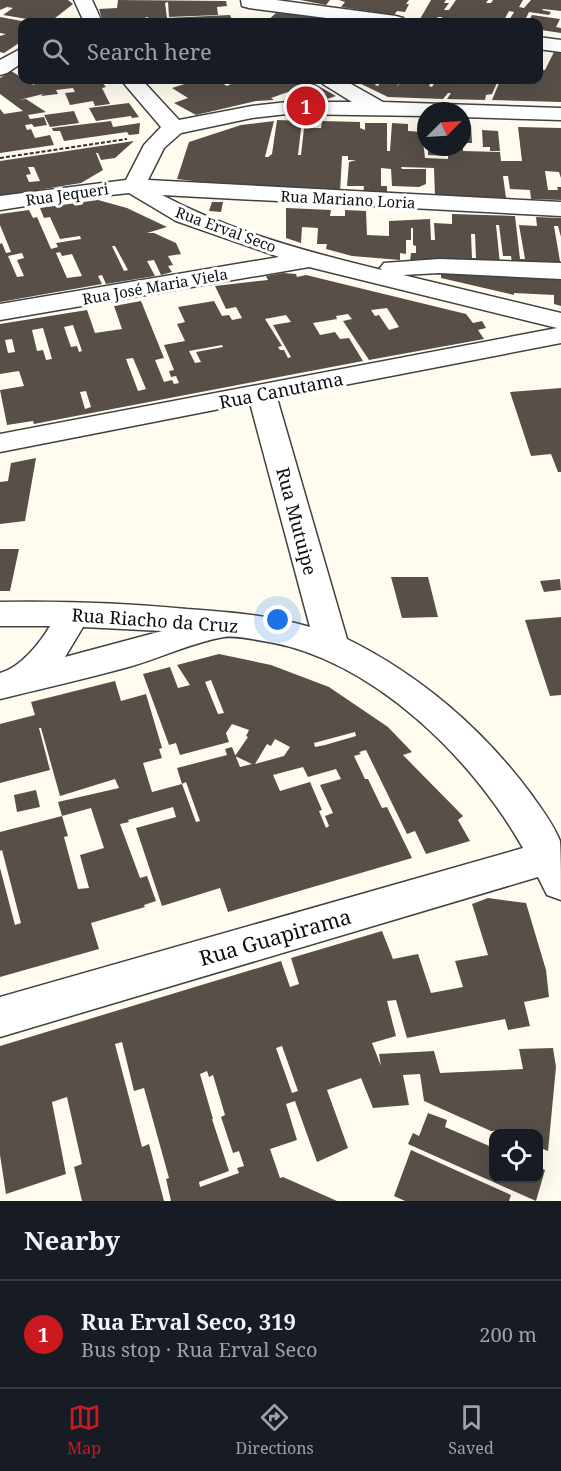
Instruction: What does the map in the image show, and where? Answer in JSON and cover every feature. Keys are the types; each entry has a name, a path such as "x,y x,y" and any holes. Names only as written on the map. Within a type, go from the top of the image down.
{"street":[{"path":"249,7 357,18"},
{"path":"543,44 561,46"},
{"path":"0,69 18,57"},
{"path":"134,84 166,133"},
{"path":"337,84 378,108"},
{"path":"134,186 166,133 252,112 287,108 378,108 561,114"},
{"name":"Rua Jequeri","path":"0,203 64,193 134,186"},
{"name":"Rua Mariano Loria","path":"134,186 561,209"},
{"name":"Rua Erval Seco","path":"134,186 148,197 184,216 309,260 561,321"},
{"name":"Rua José Maria Viela","path":"0,312 309,260"},
{"path":"368,273 413,266 561,271"},
{"name":"Rua Canutama","path":"0,443 262,394 561,334"},
{"name":"Rua Mutuipe","path":"262,394 332,647"},
{"path":"9,684 41,663 56,647 67,628 72,613"},
{"name":"Rua Riacho da Cruz","path":"0,614 72,613 226,624 279,632 332,647 389,679 443,719 499,779 555,870"},
{"path":"9,684 132,653 226,624"},
{"name":"Rua Guapirama","path":"0,1017 555,870"}],"path":[{"path":"0,158 166,133"}],"building":[{"path":"0,0 68,0 73,4 55,18 21,18 3,15 13,8 7,7 0,10"},
{"path":"118,0 226,1 227,6 217,7 218,15 169,17 168,2 165,3 167,18 102,18 99,9 117,8"},
{"path":"300,0 330,0 326,5"},
{"path":"339,0 409,0 406,4 409,4 405,12 397,11 394,15 341,7 345,2"},
{"path":"431,0 446,0 444,3 449,3 444,10 449,10 456,0 488,0 486,3 491,3 493,0 523,0 519,7 524,8 531,0 561,0 561,11 543,9 551,12 549,15 529,12 526,18 510,18 514,12 509,11 505,18 421,18"},
{"path":"290,12 330,18 270,18 276,13 289,14"},
{"path":"230,15 231,18 167,18"},
{"path":"532,15 560,19 556,27 561,28 561,33 543,30 543,18 530,18"},
{"path":"0,17 18,20 18,44 4,53 0,52 0,36 6,34 0,33"},
{"path":"555,50 561,51 561,102 492,100 499,84 543,84 543,70 545,70"},
{"path":"11,71 18,75 18,84 103,84 106,87 102,88 110,104 95,106 93,101 70,105 65,93 75,92 73,88 56,90 58,94 41,96 43,94 19,100 26,99 46,112 28,115 30,119 44,117 47,125 34,127 32,124 25,125 27,130 31,129 35,138 50,135 54,145 0,153 0,109 4,114 23,111 0,94 0,78"},
{"path":"184,84 224,84 227,86 231,84 315,84 336,96 324,100 307,99 291,91 271,98 274,100 256,101 196,115 174,103 188,98 172,88"},
{"path":"361,84 378,86 379,84 398,84 397,87 399,84 430,84 429,86 432,87 434,84 497,84 492,94 486,95 485,100 447,99 451,93 443,99 388,97"},
{"path":"129,103 139,117 96,121 89,108"},
{"path":"74,111 79,123 50,127 44,115"},
{"path":"277,120 302,121 298,155 301,155 304,128 321,128 322,121 360,122 360,128 365,130 365,123 387,123 387,151 390,151 392,123 408,124 408,131 417,132 417,156 448,159 448,156 471,156 471,151 500,152 501,161 522,161 518,127 561,128 561,178 559,172 545,171 548,190 558,190 557,187 561,187 561,200 531,199 530,190 510,189 508,176 503,176 506,198 435,196 434,168 401,167 402,169 426,169 426,184 419,187 392,186 391,169 381,168 381,186 387,186 387,194 363,194 364,186 347,186 349,162 356,160 348,160 348,156 342,156 340,193 241,187 177,179 189,142 241,125 274,121 265,157 272,154"},
{"path":"111,121 113,127 140,123 139,134 129,135 127,132 64,141 60,131 53,131 52,128"},
{"path":"482,130 498,131 500,151 490,151 490,147 483,147"},
{"path":"134,141 115,158 101,160 96,153 103,170 81,183 0,196 0,161","holes":["28,167 34,167 40,181 29,182 26,175 31,174"]},
{"path":"98,200 127,208 167,227 147,233 154,233 176,243 181,254 168,256 173,265 168,266 172,272 161,275 154,260 147,261 155,276 106,284 102,275 98,276 102,284 0,302 0,244 2,243 6,253 11,252 0,225 0,214 29,210 33,218 37,217 51,249 58,247 56,243 81,239 80,236 60,239 50,217 44,218 40,208","holes":["112,246 115,246 128,270 124,271","60,252 62,256 72,254 82,276 67,278 56,253","22,253 24,258 17,260 24,276 17,277 8,256"]},
{"path":"212,202 223,202 221,212 209,211"},
{"path":"286,208 331,210 330,216 345,216 345,210 366,211 367,235 389,236 389,221 430,219 431,240 435,240 434,223 452,224 452,214 515,216 520,259 525,259 519,225 537,226 536,217 561,218 561,237 558,226 554,226 561,267 512,263 511,256 503,256 499,225 496,225 500,264 410,261 411,253 416,253 416,246 413,245 413,228 411,228 411,240 406,240 406,254 400,253 400,260 352,256 326,249 327,244 317,244 318,228 302,227 301,243 286,238","holes":["471,234 475,234 476,258 472,258"]},
{"path":"441,270 561,274 561,306 554,304 554,295 514,293 514,295 441,278"},
{"path":"283,273 296,274 297,277 306,275 466,314 473,323 482,321 486,328 478,330 484,339 369,360 343,321 352,319 348,314 336,316 337,319 313,323 320,335 335,332 340,339 349,338 363,361 34,424 33,421 7,425 0,390 24,386 19,371 0,374 0,324 87,310 95,333 122,329 114,306 141,301 164,358 155,360 164,382 172,380 174,384 179,383 176,376 171,377 169,371 174,370 164,345 185,341 177,324 185,322 178,307 214,301 222,316 229,315 232,320 242,318 236,307 226,309 215,286 268,280 266,276","holes":["387,308 399,327 389,330 379,315 375,316 371,310","286,315 291,322 273,325 291,357 288,358 284,350 278,347 282,346 265,319","73,325 82,351 79,352 77,346 71,347 64,327","43,328 52,359 46,360 43,350 37,351 32,330","12,339 15,352 8,353 5,340","222,345 223,347 196,352 201,362 195,363 189,351","133,358 146,389 138,391 126,359","86,391 91,407 85,409 80,392"]},
{"path":"561,388 561,472 558,472 551,454 531,456 510,392"},
{"path":"36,458 25,521 0,524 0,482 8,481 11,463"},
{"path":"0,549 19,549 10,591 0,591"},
{"path":"391,577 428,577 438,617 402,618"},
{"path":"560,579 561,590 544,592 540,581"},
{"path":"561,617 561,695 550,696 525,620"},
{"path":"219,654 271,665 329,687 388,727 412,752 403,755 463,816 458,820 470,841 426,854 415,831 407,834 366,750 359,752 361,754 354,756 365,779 368,779 382,808 387,807 412,858 228,912 220,888 162,906 136,828 176,817 173,807 120,824 140,878 147,876 156,901 144,905 145,907 91,923 99,949 0,977 0,868 15,925 21,923 2,850 0,851 0,832 62,816 58,802 119,788 115,779 60,796 41,728 39,728 50,770 0,783 0,724 35,715 31,702 115,681 121,701 146,694 162,748 159,749 162,758 143,763 152,792 182,784 177,768 227,755 225,749 232,747 235,755 248,737 246,736 249,730 232,724 226,733 229,742 180,755 176,743 169,745 143,674 170,667 178,688 190,685 177,665","holes":["211,680 224,713 218,714 205,682","355,732 356,736 315,747 314,743","275,739 290,747 284,756 255,764 267,744 271,746","236,756 252,764 240,767","303,767 308,777 336,769 341,779 320,785 333,813 325,816 329,826 326,828 319,811 322,810 310,782 280,791 273,775","186,782 200,821 196,822 182,784","91,808 104,848 80,855 89,888 78,889 64,837 68,836 62,816"]},
{"path":"36,790 40,807 17,812 14,795"},
{"path":"488,898 526,903 546,970 549,997 524,1002 530,1026 508,1030 505,1019 407,1038 396,1000 387,1001 396,1036 372,1043 381,1066 379,1054 434,1051 440,1073 523,1069 519,1049 553,1048 556,1067 548,1151 543,1149 543,1129 489,1130 424,1101 420,1074 403,1075 409,1105 373,1108 361,1078 327,1090 348,1148 317,1162 295,1101 286,1104 297,1140 270,1149 280,1178 283,1177 337,1201 171,1201 166,1179 169,1178 144,1088 134,1091 122,1042 115,1044 142,1147 149,1144 164,1201 82,1201 74,1167 82,1164 67,1097 52,1102 66,1174 6,1194 0,1155 0,1046 281,961 290,987 299,984 291,958 382,931 393,959 418,954 431,993 463,987 455,961 488,955 472,904","holes":["282,1046 298,1091 292,1093 276,1048","207,1071 209,1077 213,1075 225,1115 221,1117 233,1153 239,1151 244,1166 237,1168 239,1173 200,1187 199,1182 229,1171 200,1074"]},
{"path":"428,1113 447,1120 445,1127 489,1146 489,1180 408,1144 413,1133 419,1136"},
{"path":"411,1150 511,1195 509,1201 405,1201 394,1196"},
{"path":"496,1183 541,1183 536,1201"}],"place":[{"name":"Rua Erval Seco, 319","path":"306,106"}]}
